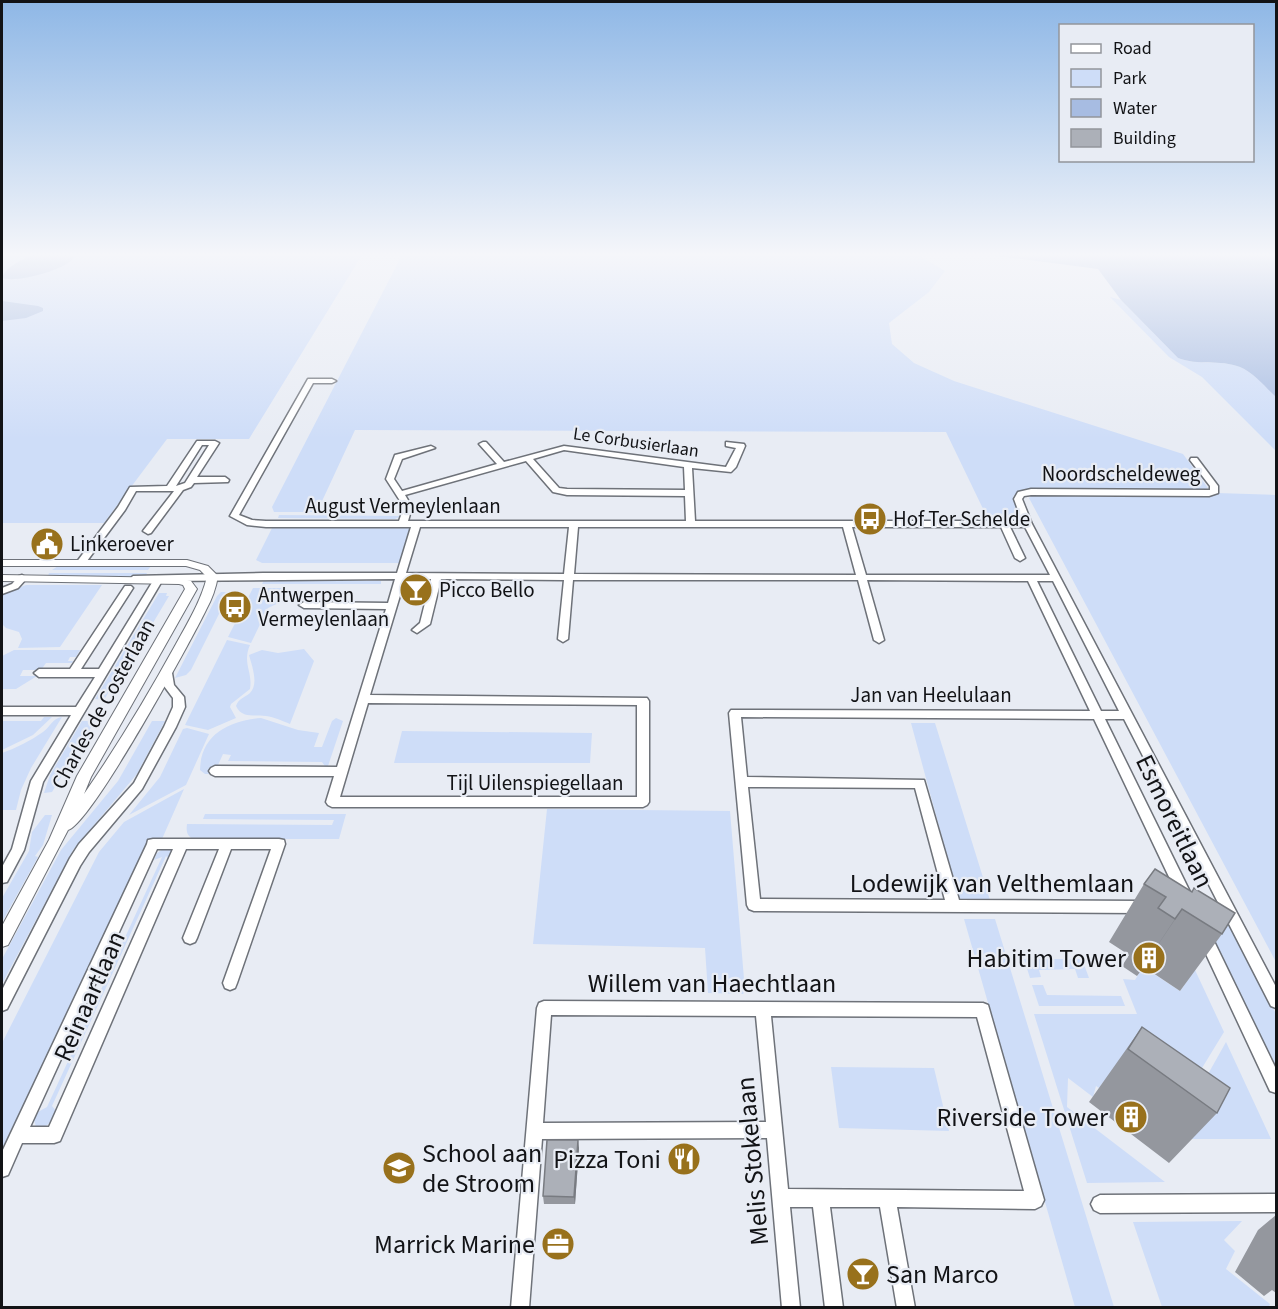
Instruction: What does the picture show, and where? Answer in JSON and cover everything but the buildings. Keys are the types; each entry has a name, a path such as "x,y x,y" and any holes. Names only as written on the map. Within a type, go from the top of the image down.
{"main road":[{"path":"2,563 193,564 204,568 209,576"},
{"name":"Charles de Costerlaan","path":"56,842 105,775 167,673 210,592 209,576"},
{"path":"2,578 157,579 187,583 191,585 191,589"},
{"name":"Charles de Costerlaan","path":"2,940 56,842 84,776 191,589"}],"street":[{"name":"August Vermeylenlaan","path":"332,381 311,381 234,516 250,523 266,524 1028,524"},
{"path":"81,563 122,508 133,489 175,488 188,485 215,443 200,443 175,488 148,531"},
{"path":"483,444 502,465"},
{"name":"Le Corbusierlaan","path":"399,494 572,448 724,471 731,469 741,446 729,444"},
{"path":"403,523 408,507 390,479 398,457 432,448"},
{"path":"528,458 556,490 689,493"},
{"name":"Noordscheldeweg","path":"1028,524 1018,499 1026,492 1209,493 1215,491 1214,486 1194,460"},
{"path":"688,465 691,524"},
{"path":"191,480 225,480"},
{"path":"215,771 341,772 417,523"},
{"path":"563,639 574,524"},
{"path":"847,524 879,640"},
{"path":"1005,524 1020,558"},
{"name":"Esmoreitlaan","path":"1028,524 1276,1001"},
{"path":"157,579 165,567 158,563"},
{"path":"157,579 209,576 1056,578"},
{"name":"Charles de Costerlaan","path":"191,589 195,582 209,576"},
{"path":"417,630 425,624 437,576"},
{"path":"2,591 15,586 22,578"},
{"name":"Esmoreitlaan","path":"1031,578 1186,908"},
{"name":"Charles de Costerlaan","path":"2,878 18,850 37,781 157,579"},
{"name":"Charles de Costerlaan","path":"73,673 128,588"},
{"path":"304,605 392,606"},
{"name":"Charles de Costerlaan","path":"39,673 101,673"},
{"name":"Charles de Costerlaan","path":"2,1004 75,862 84,848 138,786 165,737 179,707 178,697 169,686 167,673"},
{"name":"Tijl Uilenspiegellaan","path":"341,772 333,802 643,802 644,701 363,699"},
{"path":"2,711 79,711"},
{"name":"Jan van Heelulaan","path":"741,782 735,713 1128,715"},
{"path":"741,782 920,783 954,907"},
{"name":"Lodewijk van Velthemlaan","path":"741,782 754,905 1160,908"},
{"name":"Reinaartlaan","path":"2,1169 153,844 279,844 230,983"},
{"name":"Reinaartlaan","path":"18,1135 54,1135 182,844"},
{"path":"190,938 227,844"},
{"path":"1210,908 1229,908"},
{"path":"1199,924 1276,1085"},
{"name":"Willem van Haechtlaan","path":"520,1308 544,1008 983,1010 1035,1200 887,1198"},
{"name":"Melis Stokelaan","path":"763,1009 792,1308"},
{"path":"534,1131 774,1130"},
{"path":"781,1198 887,1198 906,1308"},
{"path":"820,1198 834,1308"},
{"path":"1100,1204 1276,1203"}],"green space":[{"path":"2,316 324,316 249,439 167,439 104,523 2,523"},
{"path":"370,316 898,316 889,323 892,344 914,363 954,381 1183,454 1208,488 1203,490 1022,490 1013,496 1021,515 986,515 946,432 355,430 317,512 274,512 272,507"},
{"path":"1129,316 1137,316 1178,358 1193,362 1240,367 1259,380 1276,397 1276,451 1202,377 1169,357"},
{"path":"1217,493 1276,495 1276,962 1029,498 1034,494 1210,495"},
{"path":"279,515 401,516 395,519 278,518"},
{"path":"273,526 411,527 400,563 262,563 256,560"},
{"path":"58,566 151,566 148,570 52,570"},
{"path":"49,573 147,573 145,577 51,577 48,576"},
{"path":"264,580 381,581 381,584 262,584"},
{"path":"26,585 102,585 60,647 18,648 22,639 19,632 6,628 2,624 2,594"},
{"path":"253,588 283,588 287,599 268,608 251,643 228,637"},
{"path":"221,592 229,594 191,670 186,675 175,678 217,596"},
{"path":"159,593 167,593 166,596 169,596 122,675 118,676 104,700 95,699"},
{"path":"227,640 250,645 247,662 250,689 231,704 230,707 236,718 208,730 185,725"},
{"path":"304,649 314,661 290,724 269,717 245,714 239,710 237,703 250,693 254,685 249,655 262,650 278,653"},
{"path":"14,650 80,650 76,657 70,657 68,661 73,661 72,663 46,663 41,670 23,670 20,676 37,676 16,689 2,689 2,656"},
{"path":"44,717 52,717 33,735 2,750 2,721 41,721"},
{"path":"62,717 31,768 21,790 16,810 2,810 2,753 33,738 56,719"},
{"path":"261,718 298,730 319,733 314,747 322,747 332,721 336,718 343,721 327,769 322,762 228,761 231,755 223,754 214,774 205,774 200,770 205,747 219,732 238,722"},
{"path":"82,721 95,721 52,792 44,793 50,775"},
{"path":"152,721 165,721 137,774 73,850 2,984 2,959 61,850 118,781"},
{"path":"911,723 935,723 990,900 959,900"},
{"path":"183,729 209,734 186,785 129,815 160,777"},
{"path":"402,731 592,733 590,763 394,763"},
{"path":"184,789 162,839 149,839 2,1149 2,1043 99,852 124,822"},
{"path":"547,809 730,811 745,991 743,994 708,993 705,948 533,944"},
{"path":"205,814 346,814 339,839 193,839 187,833 187,824 332,825 334,820 203,819"},
{"path":"45,815 52,815 43,845 35,856 38,857 2,922 2,898 29,851 32,832"},
{"path":"166,847 173,849 170,860 166,856 52,1106 57,1112 49,1124 36,1127 34,1120 36,1113 47,1107 162,857 154,860 157,853"},
{"path":"964,919 995,919 1114,1307 1075,1307"},
{"path":"1229,920 1276,1014 1276,1067 1204,921"},
{"path":"1024,959 1082,959 1089,978 1078,978 1075,969 1039,970 1041,977 1030,978"},
{"path":"1143,967 1180,991 1195,970 1224,1032 1166,1127 1104,1081 1099,1088 1096,1086 1093,1097 1068,1078 1067,1107 1165,1182 1087,1183 1034,1014 1137,1014 1123,979 1135,980"},
{"path":"1032,985 1043,985 1047,995 1121,996 1125,1006 1039,1006"},
{"path":"1226,1042 1271,1139 1183,1139 1175,1133"},
{"path":"831,1067 934,1068 949,1131 839,1128"},
{"path":"1242,1221 1224,1240 1235,1251 1226,1269 1270,1304 1269,1307 1162,1307 1133,1222"}],"water":[{"path":"2,316 31,316 26,318 2,321"},
{"path":"1137,316 1276,316 1276,397 1254,376 1240,367 1225,363 1193,362 1178,358"}],"place":[{"name":"Hof Ter Schelde","path":"870,519"},
{"name":"Linkeroever","path":"47,544"},
{"name":"Picco Bello","path":"416,590"},
{"name":"Antwerpen Vermeylenlaan","path":"235,607"},
{"name":"Habitim Tower","path":"1149,958"},
{"name":"Riverside Tower","path":"1131,1117"},
{"name":"Pizza Toni","path":"684,1159"},
{"name":"School aan de Stroom","path":"399,1168"},
{"name":"Marrick Marine","path":"558,1244"},
{"name":"San Marco","path":"863,1274"}]}
